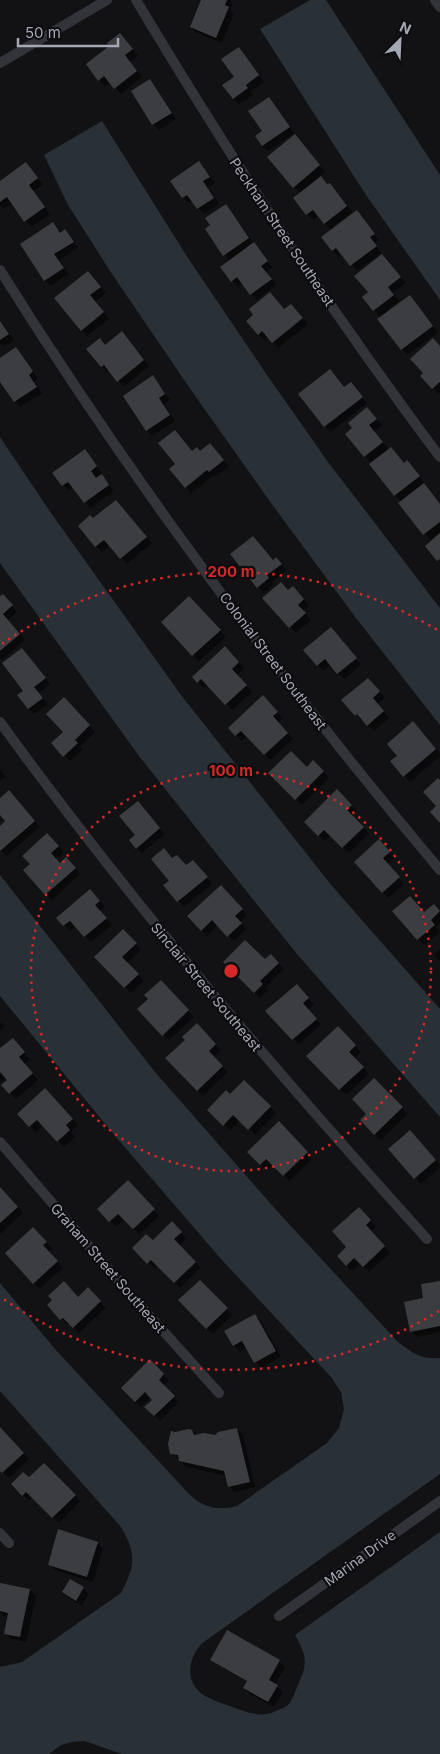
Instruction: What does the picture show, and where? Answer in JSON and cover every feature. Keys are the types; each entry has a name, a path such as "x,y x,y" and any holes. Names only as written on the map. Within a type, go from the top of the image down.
{"street":[{"path":"0,63 107,0"},
{"name":"Peckham Street Southeast","path":"136,0 272,218 374,367 440,458"},
{"path":"436,0 440,7"},
{"name":"Colonial Street Southeast","path":"0,270 111,439 216,586 336,744 440,870"},
{"name":"Sinclair Street Southeast","path":"0,722 74,822 198,978 320,1121 427,1239"},
{"name":"Graham Street Southeast","path":"0,1142 129,1293 218,1393"},
{"name":"Marina Drive","path":"279,1616 440,1500"},
{"path":"0,1533 9,1543"}],"shaded area":[{"path":"310,0 326,0 440,175 440,300 364,192 260,29"},
{"path":"102,121 188,258 267,375 328,462 440,608 440,725 356,618 271,503 191,390 112,274 68,205 44,155"},
{"path":"0,437 51,513 181,695 332,886 440,1009 440,1117 297,954 216,853 139,756 0,563"},
{"path":"0,875 155,1072 278,1212 397,1341 407,1349 422,1356 440,1358 440,1474 201,1644 196,1651 191,1666 190,1674 192,1681 201,1693 209,1698 246,1712 272,1713 286,1706 293,1698 305,1665 304,1654 295,1635 440,1532 440,1754 122,1754 84,1741 61,1745 49,1754 0,1754 0,1667 22,1662 121,1593 129,1575 132,1553 121,1527 0,1391 0,1283 55,1349 189,1494 206,1505 217,1508 237,1506 327,1443 339,1428 344,1409 341,1392 331,1377 221,1259 116,1137 0,996"}],"building":[{"path":"201,0 227,0 225,5 229,7 216,38 190,27"},
{"path":"120,33 133,49 125,55 137,71 114,89 104,76 98,81 86,64 109,46 107,43"},
{"path":"239,47 259,75 246,85 248,88 233,99 222,85 234,77 221,59"},
{"path":"150,79 172,113 152,125 131,91"},
{"path":"269,97 290,127 262,146 255,136 262,131 248,111"},
{"path":"295,134 320,165 293,188 267,157"},
{"path":"199,161 210,177 203,181 214,198 197,209 187,195 182,198 170,181"},
{"path":"26,162 38,178 29,185 45,207 24,222 7,197 0,202 0,181"},
{"path":"321,176 327,184 330,183 347,206 324,224 313,210 306,215 293,198"},
{"path":"226,204 249,238 223,256 205,229 210,225 205,218"},
{"path":"357,210 375,234 370,237 377,246 350,266 336,248 332,251 321,237"},
{"path":"53,222 60,233 65,229 74,242 54,254 64,268 44,281 20,244"},
{"path":"254,242 268,261 261,266 272,279 250,295 237,277 231,282 220,267"},
{"path":"382,254 401,277 388,287 394,295 373,311 362,297 368,292 354,276"},
{"path":"88,271 101,287 90,295 104,312 81,331 54,298"},
{"path":"270,292 284,309 291,304 303,318 272,343 262,331 258,335 246,321 253,315 249,309"},
{"path":"410,295 433,326 401,350 377,319"},
{"path":"0,321 9,334 0,340"},
{"path":"122,331 144,360 117,382 104,365 101,367 86,349 100,338 105,345"},
{"path":"433,338 440,346 440,382 432,389 420,376 423,373 410,359"},
{"path":"16,347 33,371 29,375 37,387 14,402 0,382 0,358"},
{"path":"330,369 344,387 351,382 363,397 324,427 298,394"},
{"path":"153,375 165,394 159,398 170,415 146,431 123,396"},
{"path":"367,407 377,419 369,425 383,442 364,457 345,434 352,428 348,423"},
{"path":"175,430 192,451 197,447 200,451 210,443 224,460 209,472 207,470 185,488 169,469 175,464 158,443"},
{"path":"391,447 404,463 407,460 420,476 394,496 369,464"},
{"path":"85,449 97,466 91,471 96,478 102,474 109,485 84,503 68,482 62,486 52,473"},
{"path":"424,483 440,504 440,522 423,535 398,503"},
{"path":"116,500 147,537 120,559 104,540 95,547 78,526 90,515 93,518"},
{"path":"440,533 440,559 437,561 425,546"},
{"path":"253,536 273,560 276,557 282,564 267,575 269,578 257,588 230,554"},
{"path":"281,582 288,590 293,586 304,599 298,605 306,613 289,628 262,598"},
{"path":"3,594 13,605 3,614 20,634 0,651 0,596"},
{"path":"189,596 221,630 192,656 161,622"},
{"path":"331,627 357,658 337,674 325,659 317,666 303,650"},
{"path":"225,646 239,662 232,669 247,685 225,705 201,679 197,683 192,677"},
{"path":"22,648 46,678 34,687 43,698 28,709 17,695 23,691 2,663"},
{"path":"368,678 380,691 373,698 384,711 367,726 341,700"},
{"path":"263,695 278,712 273,716 288,733 264,755 241,731 235,736 228,728"},
{"path":"64,697 90,725 75,740 78,743 63,757 51,743 63,732 46,714"},
{"path":"413,721 436,749 403,777 390,761 397,756 387,744"},
{"path":"291,751 307,767 313,760 324,771 295,800 268,773"},
{"path":"438,778 440,780 440,823 430,812 436,806 423,792"},
{"path":"337,789 352,805 347,810 364,827 342,848 324,830 318,836 304,822"},
{"path":"9,790 35,821 0,851 0,826 5,821 0,815 0,798"},
{"path":"138,801 160,828 136,849 129,840 135,835 119,816"},
{"path":"47,833 59,846 51,853 60,863 66,857 76,868 45,895 23,870 30,864 22,856"},
{"path":"379,839 390,852 383,858 400,877 382,893 354,862"},
{"path":"164,848 172,858 177,855 186,865 193,860 208,877 177,902 163,885 169,881 151,859"},
{"path":"221,885 243,909 235,916 242,923 227,937 212,920 201,931 187,916"},
{"path":"90,889 100,901 95,905 107,918 84,937 70,921 63,926 56,918"},
{"path":"410,896 424,912 434,904 440,911 431,920 435,925 417,940 392,911"},
{"path":"123,929 137,943 122,957 139,974 124,988 94,957"},
{"path":"245,940 265,959 271,954 279,963 260,981 263,984 254,993 223,962"},
{"path":"161,980 189,1010 162,1036 137,1009 148,999 144,995"},
{"path":"297,984 309,998 303,1003 317,1019 292,1040 265,1011"},
{"path":"197,1023 216,1044 209,1051 223,1066 197,1091 165,1058 185,1040 182,1037"},
{"path":"338,1026 356,1045 349,1052 364,1067 339,1090 306,1056"},
{"path":"13,1038 25,1052 19,1057 33,1073 9,1094 1,1085 7,1080 0,1072 0,1048"},
{"path":"374,1078 403,1107 374,1135 360,1120 366,1114 352,1099"},
{"path":"244,1080 271,1106 248,1130 233,1115 223,1126 207,1110 226,1090 230,1094"},
{"path":"45,1088 73,1119 66,1125 70,1130 57,1142 37,1120 29,1127 17,1114"},
{"path":"279,1121 308,1152 283,1176 266,1159 260,1165 247,1152"},
{"path":"410,1130 436,1160 414,1179 388,1149"},
{"path":"128,1180 155,1209 133,1229 118,1214 109,1222 97,1209"},
{"path":"0,1187 18,1207 0,1223"},
{"path":"359,1207 371,1220 366,1225 385,1246 363,1267 354,1258 346,1266 337,1256 346,1247 332,1231"},
{"path":"172,1221 182,1232 174,1239 196,1262 174,1283 151,1260 147,1264 132,1248 146,1234 153,1240"},
{"path":"33,1227 47,1242 43,1245 58,1261 33,1284 5,1253"},
{"path":"200,1280 228,1308 206,1329 178,1300"},
{"path":"64,1281 78,1297 88,1287 101,1301 73,1328 63,1318 60,1320 47,1305 52,1300 48,1296"},
{"path":"440,1281 440,1326 410,1332 404,1302 423,1298 421,1284"},
{"path":"255,1314 276,1351 254,1363 242,1341 233,1346 224,1331"},
{"path":"150,1359 164,1374 159,1380 175,1396 154,1416 144,1407 152,1400 145,1392 135,1402 121,1388"},
{"path":"0,1427 24,1453 2,1473 0,1471"},
{"path":"237,1428 250,1482 228,1487 224,1471 179,1461 178,1455 170,1454 168,1444 171,1431 189,1429 192,1430 194,1435 204,1433 215,1435 218,1432"},
{"path":"44,1463 76,1495 52,1518 26,1492 22,1496 11,1484 23,1472 29,1477"},
{"path":"58,1529 98,1542 87,1577 48,1565"},
{"path":"70,1579 84,1587 76,1601 62,1592"},
{"path":"0,1583 30,1589 20,1637 4,1634 8,1613 0,1611"},
{"path":"227,1630 280,1660 269,1680 278,1685 268,1702 243,1688 247,1681 210,1660"}]}
